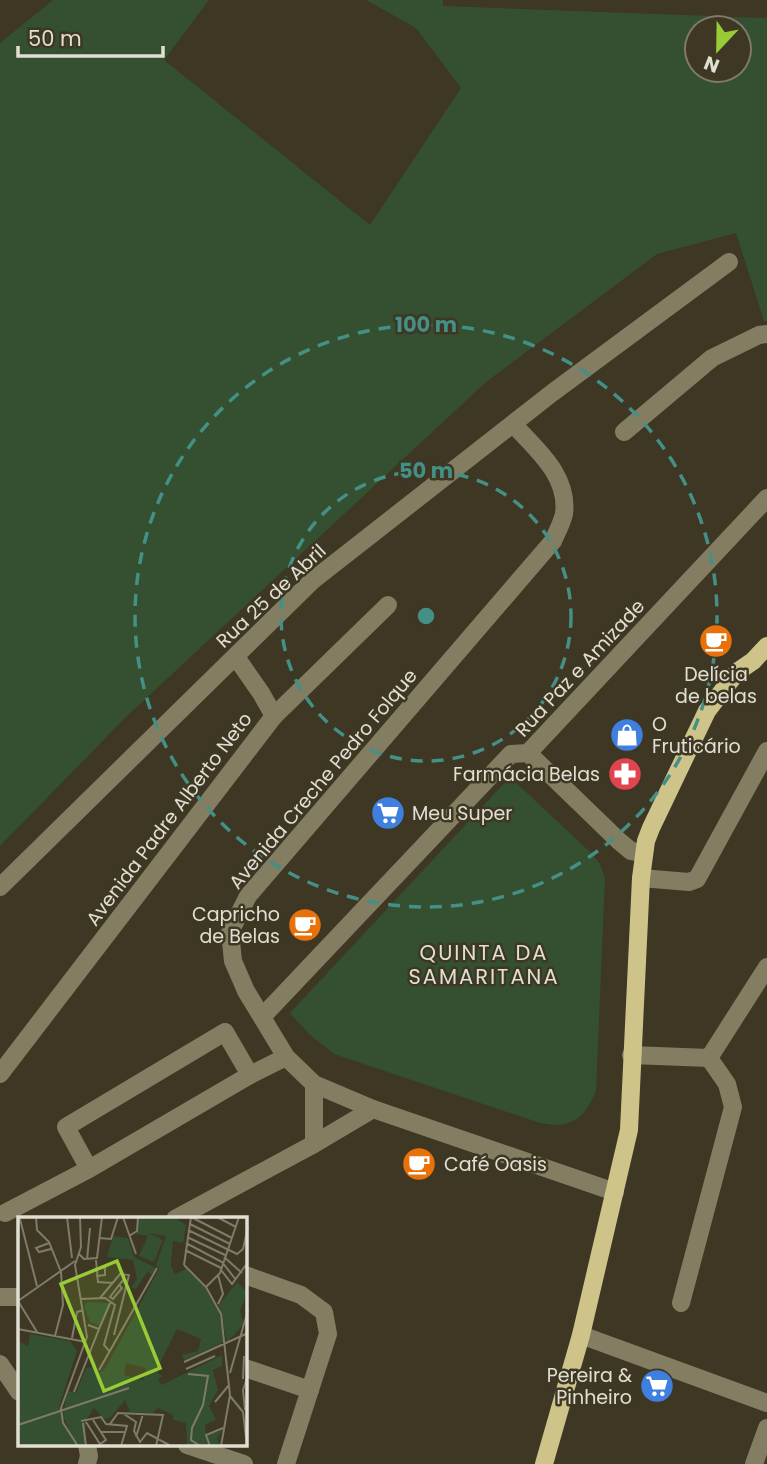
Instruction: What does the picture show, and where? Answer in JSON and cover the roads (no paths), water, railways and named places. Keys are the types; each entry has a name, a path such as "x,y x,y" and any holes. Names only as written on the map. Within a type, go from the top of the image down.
{"main road":[{"path":"544,1464 581,1335 629,1130 641,878 651,828 707,711 737,672 760,660 767,646"}],"street":[{"name":"Rua 25 de Abril","path":"0,887 312,581 552,393 729,262"},
{"path":"624,432 712,358 759,335 767,334"},
{"name":"Avenida Creche Pedro Folque","path":"514,425 552,466 563,488 564,515 553,541 248,896 230,932 233,961 246,991 286,1057 314,1084 373,1109 615,1192"},
{"name":"Rua Paz e Amizade","path":"645,853 631,850 619,841 528,753 767,498"},
{"name":"Avenida Padre Alberto Neto","path":"0,1074 274,716 388,605"},
{"path":"236,657 274,716"},
{"path":"641,878 690,882 697,879 767,751"},
{"path":"262,1017 511,754 528,753"},
{"path":"709,1058 767,967"},
{"path":"89,1169 66,1127 225,1032 250,1075"},
{"path":"631,1055 709,1058"},
{"path":"5,1213 89,1169 250,1075 286,1057"},
{"path":"681,1303 733,1107 727,1084 709,1058"},
{"path":"314,1084 314,1144"},
{"path":"179,1217 373,1109"},
{"path":"247,1276 301,1295 324,1311 328,1334 286,1464"},
{"path":"0,1297 18,1297"},
{"path":"581,1335 767,1403"},
{"path":"0,1364 18,1391"},
{"path":"247,1369 310,1390"},
{"path":"754,1464 767,1428"},
{"path":"87,1446 87,1464"},
{"path":"190,1446 244,1464"}],"place":[{"name":"Delícia de belas","path":"716,641"},
{"name":"O Fruticário","path":"627,735"},
{"name":"Farmácia Belas","path":"625,774"},
{"name":"Meu Super","path":"388,813"},
{"name":"Capricho de Belas","path":"305,925"},
{"name":"Café Oasis","path":"419,1164"},
{"name":"Pereira & Pinheiro","path":"657,1386"}],"district":[{"name":"QUINTA DA SAMARITANA","path":"484,964"}]}
